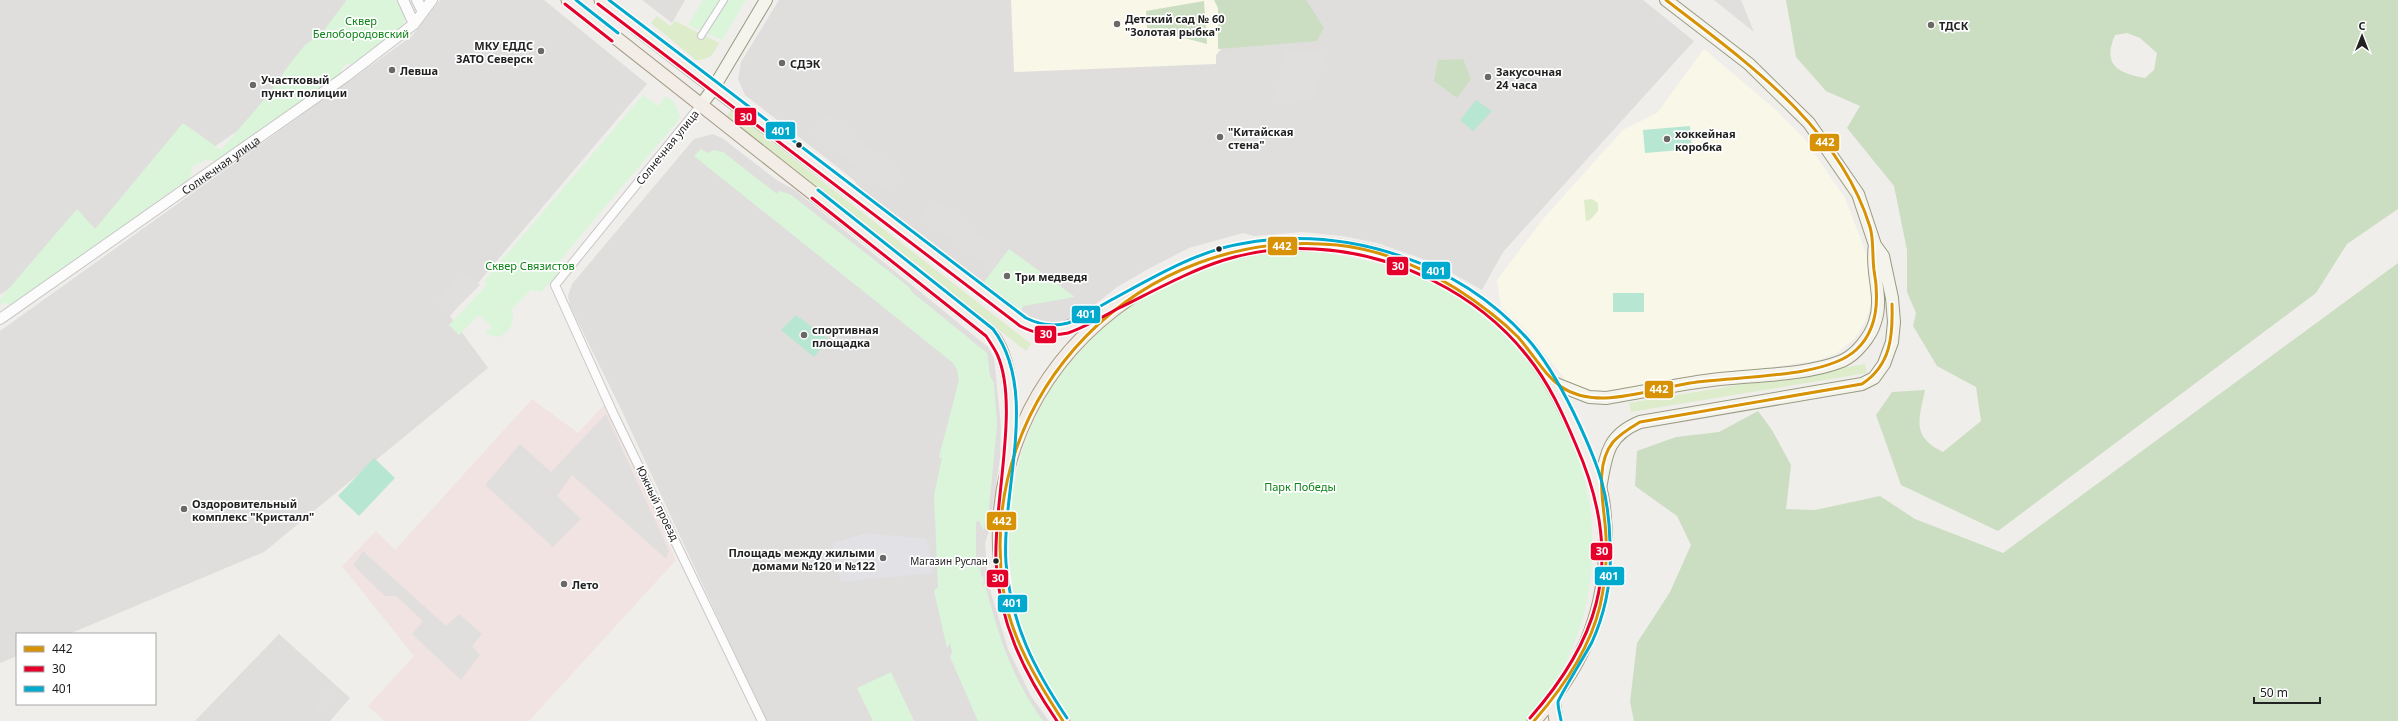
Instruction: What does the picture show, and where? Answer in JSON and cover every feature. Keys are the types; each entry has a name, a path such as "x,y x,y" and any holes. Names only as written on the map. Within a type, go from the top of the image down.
{"main road":[{"path":"568,0 995,339 1003,355 1010,396 1011,425 1007,476 1000,531 1004,589 1016,632 1033,675 1063,721"},
{"path":"601,0 713,89 889,219 1023,322 1033,327 1052,331 1075,326 1165,277 1218,255 1240,249 1270,245 1313,244 1358,249 1393,258 1419,268 1473,298 1513,332 1551,382 1569,417 1600,489"},
{"name":"Солнечная улица","path":"701,105 713,89 766,0"},
{"path":"1534,721 1553,699 1577,664 1601,604 1606,542 1600,489 1606,455 1614,439 1625,428 1640,422 1862,384 1874,378 1884,364 1892,342 1894,322 1892,298 1884,256 1874,245 1858,194 1809,122 1749,64 1666,0"},
{"path":"1551,382 1589,397 1606,398 1720,379 1755,377 1822,366 1843,360 1867,338 1875,323 1879,307 1878,284 1872,258 1874,245"},
{"path":"1007,476 1024,424 1040,392 1072,348 1123,301"},
{"path":"1553,699 1556,721"}],"street":[{"path":"402,0 414,24"},
{"path":"417,0 423,12"},
{"name":"Солнечная улица","path":"0,319 345,77 414,24 432,0"},
{"path":"701,36 724,0"},
{"name":"Солнечная улица","path":"555,285 701,105"},
{"name":"Южный проезд","path":"555,285 614,413 762,721"}],"shaded area":[{"path":"0,0 367,0 379,33 0,295"},
{"path":"440,0 544,0 647,84 450,316 488,368 264,552 71,633 16,633 16,656 0,663 0,331 412,36"},
{"path":"642,0 685,0 672,23"},
{"path":"779,0 1643,0 1694,41 1503,252 1482,290 1432,262 1377,243 1342,236 1302,232 1254,236 1243,233 1189,248 1117,287 1082,315 1070,322 1044,325 1024,317 862,191 854,180 745,95 738,79 741,62"},
{"name":"Детский сад № 60 \"Золотая рыбка\"","path":"1011,0 1220,0 1222,48 1216,55 1216,64 1014,72"},
{"path":"1714,0 1741,0 1754,32"},
{"path":"1286,49 1325,54 1312,99 1275,97"},
{"path":"1704,49 1776,110 1804,138 1845,198 1868,258 1872,301 1865,322 1855,338 1837,353 1819,360 1606,391 1579,389 1568,383 1526,330 1501,307 1497,280 1543,219 1623,130 1657,113"},
{"path":"826,114 901,173 887,191 812,132"},
{"path":"713,134 722,138 778,181 795,190 988,347 994,358 1001,426 1000,458 989,531 985,543 988,583 1008,649 1031,696 1049,721 766,721 621,409 570,306 568,296 572,284 694,139"},
{"path":"934,199 1005,254 992,270 921,216"},
{"path":"463,271 480,285 452,313 437,300"},
{"path":"532,399 578,433 606,403 676,560 529,721 384,721 368,706 414,656 342,566 376,531 395,550"},
{"path":"606,414 669,551 666,559 572,475 557,496 581,519 553,547 485,485 520,444 551,472"},
{"name":"Площадь между жилыми домами №120 и №122","path":"867,533 927,539 933,573 841,582 832,543"},
{"path":"363,551 446,626 459,614 482,634 472,646 480,655 461,680 412,634 423,621 396,596 385,596 353,565"},
{"path":"279,634 350,698 330,721 195,721"},
{"path":"329,691 333,695 319,711 315,707"}],"green space":[{"name":"Сквер Белобородовский","path":"345,0 399,0 405,16 403,29 355,65 349,63 342,68 341,76 215,162 207,159 193,166 190,178 10,306 4,302 0,305 0,299 77,209 95,229 183,123 221,150 268,95 305,45 322,33 346,1"},
{"path":"703,0 746,0 722,40 688,25"},
{"path":"1214,0 1306,0 1324,28 1317,41 1218,49 1218,8"},
{"path":"1786,0 2398,0 2398,209 2347,244 2316,293 1998,531 1901,485 1876,415 1892,392 1925,390 1920,419 1922,433 1926,440 1943,452 1981,421 1976,387 1937,366 1913,326 1916,313 1907,292 1907,250 1894,186 1847,128 1860,106 1826,91 1796,57","holes":["2127,33 2140,38 2157,53 2154,70 2145,78 2120,70 2115,66 2110,54 2111,45 2115,35"]},
{"path":"1204,1 1207,44 1147,28 1146,11"},
{"path":"657,16 670,26 675,21 719,43 715,51 708,58 696,60 651,23"},
{"path":"1463,59 1471,79 1457,98 1434,81 1438,60"},
{"name":"Сквер Связистов","path":"643,95 658,106 666,96 674,102 680,116 677,122 555,266 560,272 541,292 531,290 511,310 513,319 511,326 506,332 499,337 485,334 492,326 479,315 459,335 449,325 487,285 484,281"},
{"path":"1476,100 1492,111 1473,131 1460,120"},
{"path":"731,110 1031,344 1026,351 726,117"},
{"name":"хоккейная коробка","path":"1690,126 1692,149 1645,153 1643,130"},
{"path":"701,149 707,153 714,150 723,152 777,194 779,191 790,194 909,287 913,293 987,353 990,376 994,383 997,425 988,519 985,520 984,531 979,521 976,522 976,567 980,567 981,576 984,577 983,586 985,584 995,621 1007,655 1022,688 1043,721 978,721 950,657 952,652 950,643 947,648 934,591 938,587 934,495 942,458 939,457 959,380 957,369 952,362 694,156"},
{"path":"1592,199 1598,203 1598,211 1590,220 1586,221 1584,200"},
{"path":"1009,249 1075,297 1023,306 1021,311 984,282"},
{"name":"Парк Победы","path":"1300,251 1360,259 1379,264 1417,276 1453,294 1490,322 1523,356 1551,395 1572,438 1585,483 1592,530 1591,577 1581,624 1563,668 1541,703 1525,721 1073,721 1039,670 1018,614 1009,556 1012,497 1026,440 1052,387 1088,340 1136,301 1175,279 1195,271 1256,256"},
{"path":"2398,263 2398,721 1634,721 1630,702 1637,643 1670,592 1691,545 1677,516 1635,486 1637,451 1676,437 1719,432 1758,411 1772,430 1791,465 1786,509 1815,510 1880,496 1915,519 2003,553"},
{"path":"1613,293 1644,293 1644,312 1613,312"},
{"name":"спортивная площадка","path":"796,315 828,339 814,357 781,330"},
{"path":"1865,364 1867,373 1631,412 1629,403"},
{"path":"374,458 395,478 359,516 338,496"},
{"path":"891,672 914,721 873,721 857,688"}],"transit line":[{"name":"401","path":"576,0 618,33"},
{"name":"401","path":"609,0 1026,318 1036,322 1052,325 1074,321 1158,274 1190,259 1240,244 1280,239 1320,240 1360,245 1399,255 1436,271 1471,291 1503,315 1532,344 1552,372 1586,439 1602,481 1608,510 1610,568 1607,594 1601,618 1592,642 1558,702 1561,720"},
{"name":"442","path":"1063,721 1034,674 1018,641 1003,588 1002,516 1016,449 1045,388 1086,336 1138,293 1198,263 1265,246 1337,245 1379,253 1399,260 1439,278 1475,301 1499,319 1518,337 1544,371 1562,388 1588,397 1616,397 1690,383 1778,375 1801,371 1823,366 1842,359 1856,350 1864,342 1876,313 1877,291 1870,227 1856,191 1836,158 1813,127 1786,98 1727,47 1666,0"},
{"name":"30","path":"565,4 612,41"},
{"name":"30","path":"598,4 1020,326 1032,331 1049,335 1068,333 1212,264 1260,251 1286,249 1315,249 1345,252 1404,268 1433,280 1460,296 1485,314 1508,334 1543,377 1566,422 1584,464 1596,503 1600,523 1602,563 1600,584 1591,620 1570,665 1561,679 1530,718"},
{"name":"401","path":"818,190 993,329 1007,354 1014,382 1016,411 1015,442 1006,535 1006,563 1009,585 1013,606 1026,645 1044,682 1067,718"},
{"name":"30","path":"812,198 986,336 997,354 1003,375 1006,400 1004,455 996,539 998,584 1002,605 1015,646 1034,684 1057,721"},
{"name":"442","path":"1534,721 1565,682 1574,667 1589,637 1600,606 1606,554 1602,475 1603,463 1613,442 1622,433 1640,422 1862,384 1879,368 1888,349 1892,327 1892,304"}],"place":[{"name":"Детский сад № 60 \"Золотая рыбка\"","path":"1117,24"},
{"name":"ТДСК","path":"1931,25"},
{"name":"МКУ ЕДДС ЗАТО Северск","path":"541,51"},
{"name":"СДЭК","path":"782,63"},
{"name":"Левша","path":"392,70"},
{"name":"Закусочная 24 часа","path":"1488,77"},
{"name":"Участковый пункт полиции","path":"253,85"},
{"name":"\"Китайская стена\"","path":"1220,137"},
{"name":"хоккейная коробка","path":"1667,139"},
{"name":"Три медведя","path":"1007,276"},
{"name":"спортивная площадка","path":"804,335"},
{"name":"Оздоровительный комплекс \"Кристалл\"","path":"184,509"},
{"name":"Площадь между жилыми домами №120 и №122","path":"883,558"},
{"name":"Магазин Руслан","path":"996,561"},
{"name":"Лето","path":"564,584"}]}
